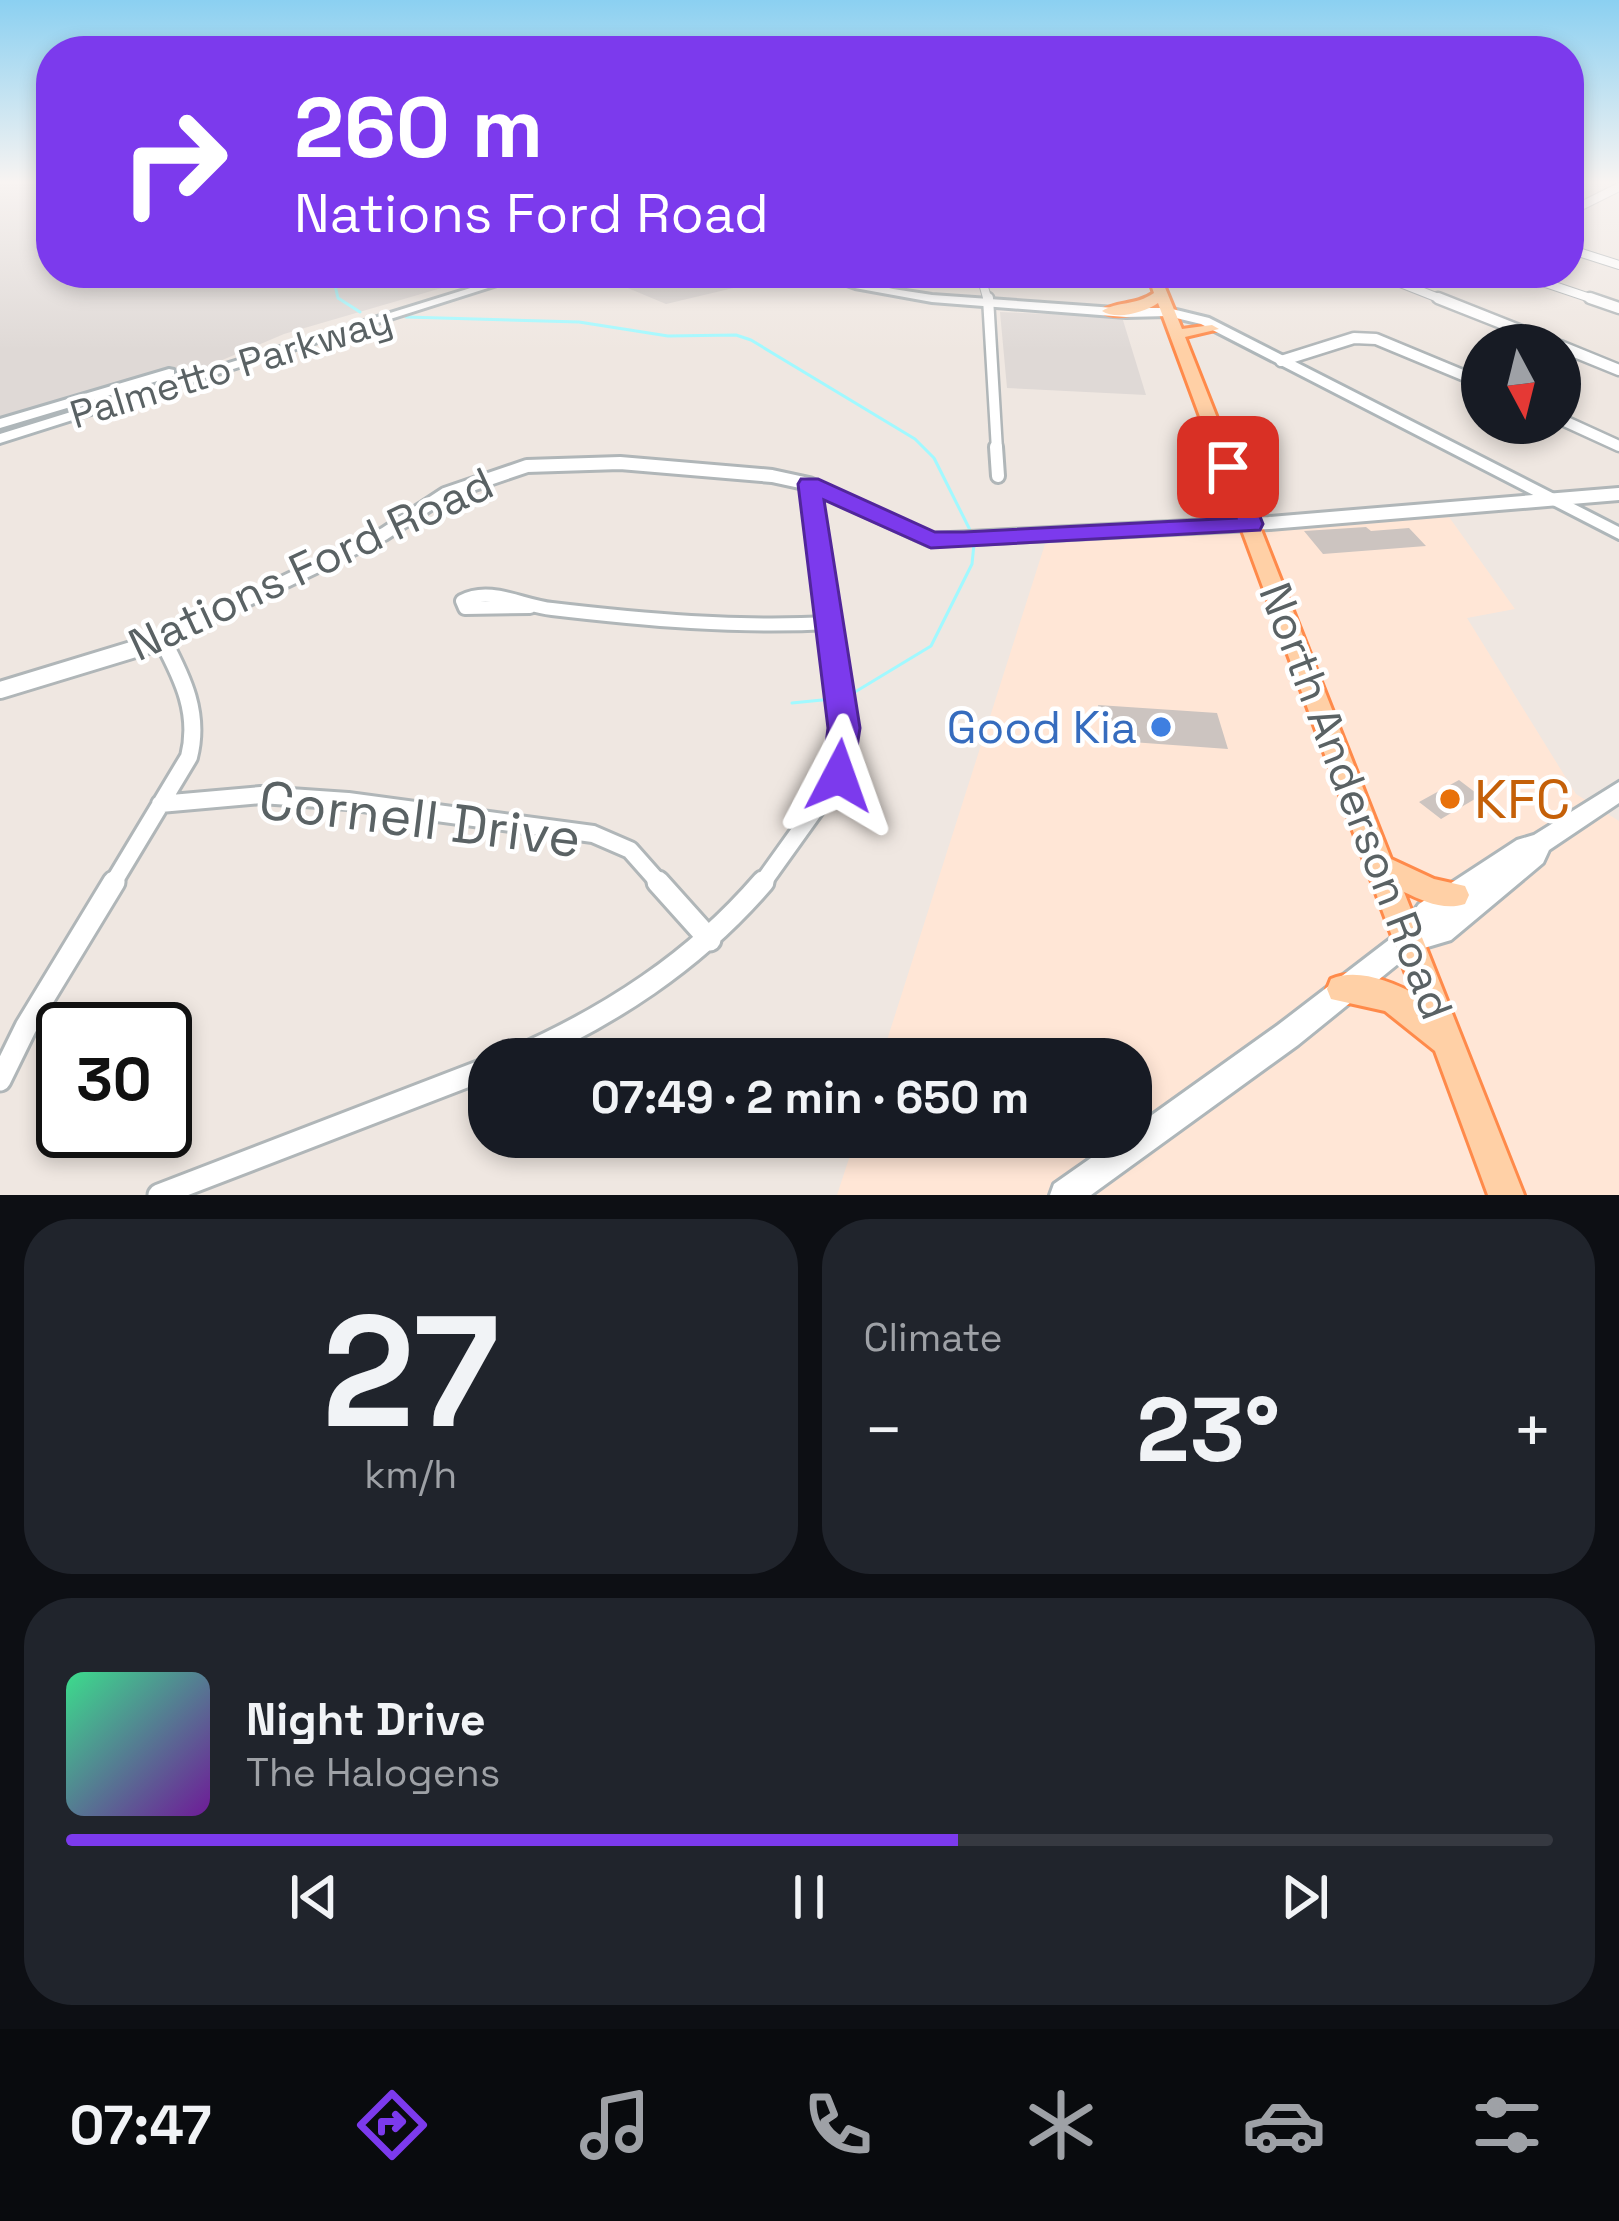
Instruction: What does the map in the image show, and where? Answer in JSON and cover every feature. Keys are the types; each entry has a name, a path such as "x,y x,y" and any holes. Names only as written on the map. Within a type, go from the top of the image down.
{"main road":[{"name":"North Anderson Road","path":"1159,288 1506,1195"},
{"path":"1109,311 1143,307 1161,294"},
{"path":"1172,321 1212,329"},
{"path":"1379,867 1431,891 1456,895"},
{"path":"1342,989 1378,992 1405,1002 1450,1050"}],"street":[{"path":"1584,254 1619,265"},
{"name":"Palmetto Parkway","path":"0,439 461,288"},
{"name":"Palmetto Parkway","path":"0,424 478,288"},
{"path":"866,288 892,296 987,306 1205,321 1619,535"},
{"path":"983,288 998,476"},
{"path":"1413,288 1503,324"},
{"path":"1560,288 1619,308"},
{"path":"1212,329 1231,334"},
{"path":"1281,361 1354,338 1376,339 1461,374"},
{"path":"1581,355 1619,370"},
{"path":"1581,429 1619,446"},
{"name":"Nations Ford Road","path":"0,690 163,641 384,535 445,494 527,466 620,463 772,476 809,484 931,540 1251,524 1619,494"},
{"path":"562,1038 642,994 710,940 788,852 839,776 844,728 809,484"},
{"path":"530,607 749,628 830,623"},
{"path":"0,1080 26,1027 198,732 184,681 163,641"},
{"path":"1065,1195 1288,1035 1407,940 1428,912 1619,791"},
{"name":"Cornell Drive","path":"160,804 261,795 348,801 593,834 630,850 710,940"},
{"path":"1407,940 1442,932 1535,856 1540,844"},
{"path":"159,1195 468,1076"}],"shaded area":[{"path":"0,239 36,239 36,288 442,288 284,334 187,375 0,426"},
{"path":"628,288 733,288 666,304"},
{"path":"1000,312 1122,317 1146,395 1007,388"},
{"path":"1449,517 1515,609 1467,618 1576,794 1619,821 1619,1195 837,1195 849,1158 1152,1158 1152,1038 888,1038 1045,544"}],"building":[{"path":"1366,527 1371,531 1409,528 1426,546 1323,554 1304,531"},
{"name":"Good Kia","path":"1098,705 1217,713 1228,749 1104,740"},
{"name":"KFC","path":"1459,780 1480,796 1441,819 1419,802"}],"waterway":[{"path":"336,288 338,298 360,312"},
{"path":"406,317 579,322 668,336 736,335 751,340 915,439 934,458 971,532"},
{"path":"850,695 931,646 972,564 974,544"},
{"path":"792,703 832,699"}],"place":[{"name":"Good Kia","path":"1161,727"},
{"name":"KFC","path":"1450,799"}],"route":[{"path":"839,776 844,728 809,484 892,526 931,540 964,540 1037,532 1251,524 1228,467"}]}
